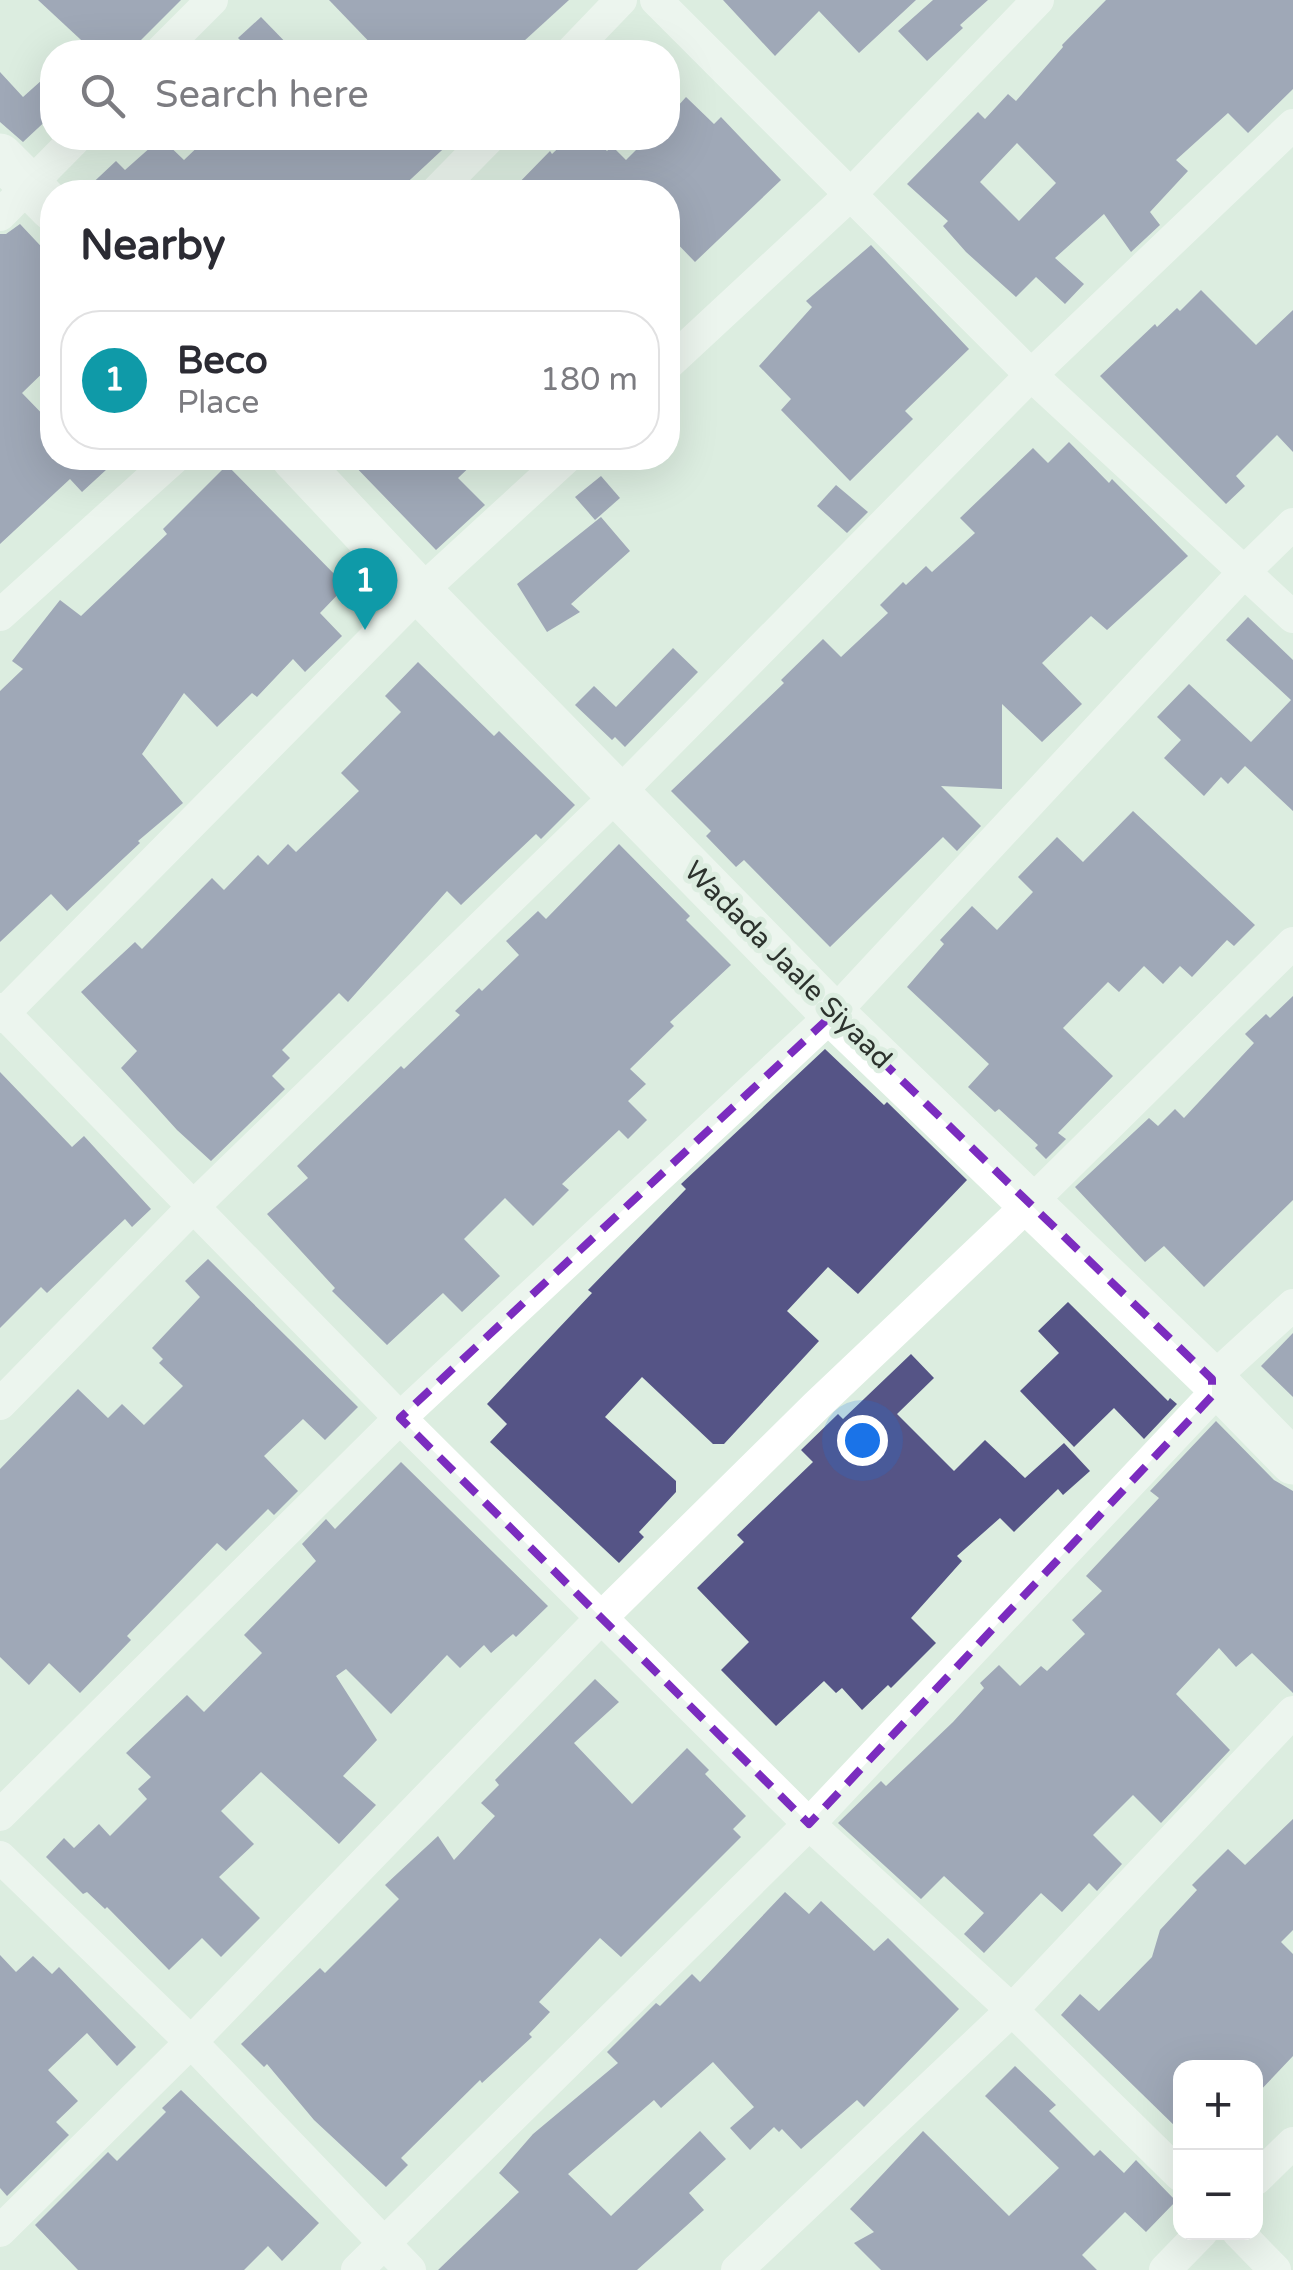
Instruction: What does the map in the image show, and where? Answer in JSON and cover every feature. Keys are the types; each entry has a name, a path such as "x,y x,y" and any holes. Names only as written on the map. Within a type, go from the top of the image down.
{"main road":[{"name":"Wadada Jaale Siyaad","path":"305,470 833,1014 1293,1462"}],"street":[{"path":"172,40 212,0"},
{"path":"582,40 621,0"},
{"path":"656,0 1032,375 1293,617"},
{"path":"680,353 850,195 1038,0"},
{"path":"0,1404 193,1207 619,793 1032,375 1293,126"},
{"path":"20,191 63,150"},
{"path":"448,180 477,150"},
{"path":"0,615 161,470"},
{"path":"553,470 420,592 1,1013 400,1418 809,1824 1012,2010 1173,2169"},
{"path":"0,1815 400,1418 833,1014 1293,524"},
{"path":"0,2230 191,2042 603,1616 816,1406 1030,1204 1293,943"},
{"path":"357,2270 809,1824 1212,1396 1212,1379 1293,1304"},
{"path":"738,2270 1012,2010 1293,1712"},
{"path":"0,1857 191,2042 410,2270"},
{"path":"1263,2172 1293,2143"},
{"path":"1164,2270 1194,2240"},
{"path":"1246,2240 1274,2270"}],"highlighted area":[{"path":"833,1014 1212,1379 1212,1396 809,1824 400,1418"}],"building":[{"path":"38,0 181,0 141,40 81,40"},
{"path":"329,0 569,0 525,40 367,40"},
{"path":"723,0 916,0 859,53 819,11 775,56"},
{"path":"933,0 988,0 927,61 898,31"},
{"path":"1106,0 1293,0 1293,89 1248,133 1228,113 1176,160 1188,171 1150,212 1160,225 1131,252 1104,214 1055,258 1084,284 1065,304 1036,277 1016,297 966,252 943,226 948,221 907,184 978,112 985,119 1008,94 1016,101","holes":["1017,143 1056,183 1019,221 980,182"]},
{"path":"261,17 283,40 240,40"},
{"path":"0,72 23,97 40,82 40,126 23,142 0,122"},
{"path":"686,97 714,124 721,117 781,180 695,262 680,246 680,180 522,180 550,151 552,154 556,150 616,150 626,160 636,150 680,150 680,104"},
{"path":"148,150 174,150 184,160 194,150 442,150 410,180 96,180 116,161 125,170"},
{"path":"20,224 40,245 40,376 22,393 40,412 40,470 106,470 82,492 70,479 0,544 0,234"},
{"path":"871,245 969,349 905,411 913,419 850,481 781,410 791,399 759,366 812,307 806,301"},
{"path":"1201,290 1256,345 1293,310 1293,452 1277,435 1236,476 1245,486 1226,504 1100,376 1155,324 1157,327 1177,308 1180,311"},
{"path":"1069,442 1109,483 1112,479 1188,556 1107,630 1091,616 1042,663 1082,704 1042,742 1002,704 1002,789 941,786 981,826 957,851 943,837 830,947 744,860 736,867 706,836 711,831 671,791 784,683 781,680 823,639 841,657 888,613 880,605 903,582 906,585 926,566 932,572 975,533 960,518 1033,448 1048,463"},
{"path":"222,470 232,470 346,586 320,613 342,636 305,672 293,659 257,697 252,693 217,727 184,693 142,754 183,803 67,911 51,894 0,942 0,691 23,669 12,661 60,600 81,616 167,534 163,529"},
{"path":"359,470 466,470 458,478 485,505 436,550"},
{"path":"601,476 620,498 595,520 575,497"},
{"path":"836,485 868,512 847,533 817,506"},
{"path":"601,517 630,551 571,604 580,612 547,632 517,584"},
{"path":"1248,617 1293,660 1293,811 1245,766 1228,784 1221,777 1204,796 1164,758 1181,740 1157,717 1189,684 1251,742 1291,700 1226,640"},
{"path":"673,648 698,672 625,747 615,737 612,740 575,705 594,686 616,707"},
{"path":"418,662 494,736 499,731 575,805 541,839 536,834 461,905 447,891 348,1002 339,993 282,1050 290,1058 272,1076 285,1089 211,1161 121,1068 137,1051 81,992 135,942 142,949 212,878 224,890 258,855 268,865 288,844 296,852 359,791 341,773 401,712 385,696"},
{"path":"1133,811 1255,925 1234,946 1227,940 1192,977 1180,966 1163,984 1144,966 1119,992 1108,982 1063,1028 1113,1076 1058,1133 1066,1139 1046,1159 1035,1148 1038,1145 999,1109 995,1112 968,1087 989,1064 907,987 944,944 940,940 972,906 997,930 1033,892 1018,877 1057,837 1083,862"},
{"path":"619,844 690,916 686,920 731,965 670,1022 674,1026 630,1069 646,1084 628,1101 647,1120 628,1139 619,1130 562,1184 569,1190 533,1226 505,1198 464,1239 500,1276 462,1312 443,1293 387,1345 332,1291 335,1288 267,1214 308,1178 297,1166 460,1015 455,1011 479,988 482,991 519,955 506,941 538,911 546,919"},
{"path":"1293,996 1293,1200 1204,1287 1164,1246 1145,1262 1075,1187 1149,1118 1158,1126 1175,1109 1184,1118 1254,1043 1245,1034"},
{"path":"825,1049 884,1105 887,1102 967,1180 858,1294 828,1267 787,1311 819,1341 724,1444 713,1444 642,1377 605,1417 676,1481 676,1492 639,1532 644,1537 619,1563 490,1442 507,1424 487,1404 592,1293 588,1290 686,1189 681,1184"},
{"path":"0,1072 72,1147 84,1136 151,1209 132,1227 125,1219 47,1293 41,1287 0,1328"},
{"path":"208,1259 358,1407 325,1440 303,1419 264,1456 298,1491 274,1515 268,1509 226,1551 217,1543 127,1636 131,1640 80,1693 49,1663 29,1685 0,1657 0,1469 78,1389 108,1418 122,1404 144,1425 183,1386 159,1363 163,1359 152,1348 200,1297 185,1281"},
{"path":"1068,1302 1168,1401 1170,1398 1177,1404 1144,1439 1114,1408 1074,1447 1020,1391 1059,1353 1038,1331"},
{"path":"1293,1333 1293,1397 1261,1366"},
{"path":"911,1354 934,1378 897,1414 954,1471 985,1440 1025,1478 1064,1443 1090,1471 1063,1495 1058,1489 1014,1532 1000,1518 957,1556 962,1561 911,1618 936,1643 891,1688 888,1685 862,1710 842,1688 836,1693 824,1681 776,1726 721,1670 749,1642 697,1588 744,1542 737,1535 813,1462 801,1450 838,1414 843,1419"},
{"path":"1216,1421 1274,1480 1293,1491 1293,1693 1252,1653 1236,1667 1219,1648 1176,1694 1230,1750 1161,1823 1133,1795 1093,1835 1122,1864 1097,1891 1089,1883 1062,1912 1041,1893 984,1953 964,1934 984,1913 944,1876 921,1899 838,1823 881,1781 886,1786 953,1722 984,1688 980,1683 999,1665 1020,1686 1041,1666 1047,1671 1085,1634 1072,1620 1102,1591 1086,1576 1159,1498 1150,1491"},
{"path":"401,1462 548,1606 516,1637 513,1634 491,1653 484,1645 460,1668 447,1655 391,1714 346,1669 336,1676 377,1740 343,1776 376,1805 339,1844 261,1772 221,1811 254,1844 219,1877 260,1918 221,1957 202,1938 169,1970 107,1907 87,1892 83,1894 46,1857 64,1838 74,1848 99,1824 110,1836 147,1799 138,1789 151,1777 126,1753 187,1695 204,1712 262,1653 244,1635 316,1561 302,1544 326,1519 335,1529"},
{"path":"595,1679 619,1702 574,1743 632,1804 687,1748 709,1770 705,1774 746,1816 733,1829 741,1837 621,1957 600,1938 539,2002 550,2012 529,2034 532,2037 482,2083 480,2080 401,2158 408,2165 386,2187 314,2120 267,2064 264,2067 241,2044 320,1968 325,1973 399,1899 385,1885 438,1836 454,1860 495,1816 481,1803 499,1785 495,1780"},
{"path":"1293,1819 1293,1930 1281,1942 1293,1954 1293,2056 1263,2088 1263,2060 1173,2060 1173,2124 1061,2015 1080,1994 1099,2011 1152,1957 1160,1930 1197,1890 1192,1885 1228,1849 1245,1865"},
{"path":"785,1892 809,1914 821,1901 874,1951 888,1938 959,2009 864,2107 857,2100 801,2149 782,2129 779,2132 774,2127 750,2150 730,2128 754,2107 713,2062 661,2108 654,2100 568,2174 611,2216 700,2131 726,2159 689,2193 704,2210 637,2270 438,2270 519,2192 499,2173 533,2134 618,2063 607,2052 692,1974 700,1982"},
{"path":"0,1955 16,1972 33,1956 52,1974 59,1967 136,2047 117,2066 87,2033 48,2070 78,2101 56,2122 69,2135 7,2196 0,2188"},
{"path":"1015,2066 1056,2105 1049,2111 1094,2156 1100,2150 1124,2173 1136,2160 1173,2198 1173,2204 1146,2232 1125,2212 1082,2255 1097,2270 881,2270 854,2243 874,2232 850,2209 923,2131 1009,2216 1059,2168 985,2096"},
{"path":"181,2090 319,2223 282,2261 268,2246 244,2270 78,2270 35,2225 108,2152 117,2161 166,2112 162,2108"}],"place":[{"name":"Beco","path":"365,630"}]}
